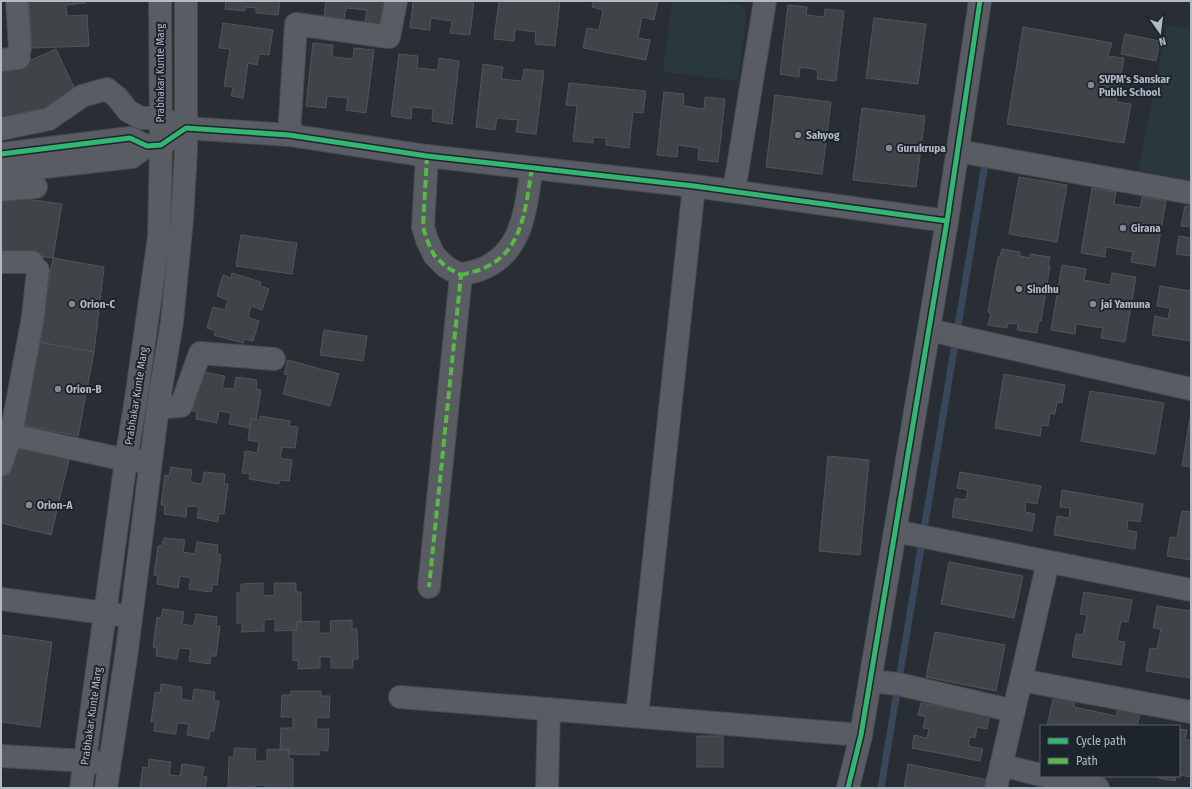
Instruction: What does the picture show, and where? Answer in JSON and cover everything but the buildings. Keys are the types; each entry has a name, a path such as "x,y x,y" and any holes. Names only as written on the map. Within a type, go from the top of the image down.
{"street":[{"path":"13,56 17,1"},
{"name":"Prabhakar Kunte Marg","path":"81,788 158,237 142,147 161,118 160,1"},
{"path":"106,788 131,618 158,406 173,314 182,219 186,150 186,1"},
{"path":"289,135 296,24 389,37 396,1"},
{"path":"734,191 765,1"},
{"path":"848,788 862,734 947,221 980,1"},
{"path":"1,129 49,119 82,96 107,89 118,97 128,111 141,118 161,118 186,128 289,135 427,156 694,186 947,221"},
{"path":"1,172 142,147 186,128"},
{"path":"1,154 142,147"},
{"path":"958,151 1191,193"},
{"path":"427,156 423,227 434,255 446,267 461,275 480,270 492,264 505,254 514,243 522,224 532,168"},
{"path":"637,716 694,186"},
{"path":"1,190 36,187"},
{"path":"1,262 35,266 33,317 12,435 1,465"},
{"path":"429,587 461,275"},
{"path":"929,330 1191,389"},
{"path":"158,406 181,406 200,353 274,359"},
{"path":"12,435 126,460 151,462"},
{"path":"895,531 1191,590"},
{"path":"996,788 1048,562"},
{"path":"1,599 131,618"},
{"path":"1021,680 1191,712"},
{"path":"870,681 898,684 1014,711"},
{"path":"400,697 862,734"},
{"path":"546,788 549,709"},
{"path":"1,756 84,761 109,765"},
{"path":"1001,765 1040,775"},
{"path":"1051,777 1098,788"}],"shaded area":[{"path":"672,1 712,1 741,5 745,10 746,16 738,81 663,72"},
{"path":"1167,25 1191,29 1191,181 1138,171"}],"waterway":[{"path":"881,788 984,170"}],"marked path":[{"path":"427,156 423,227 434,255 446,267 461,275 429,587"},
{"path":"461,275 479,270 494,263 505,253 514,241 524,214 532,168"}],"cycle path":[{"path":"848,788 861,735 947,221 980,1"},
{"path":"1,154 130,138 147,146 161,145 186,128 289,135 427,156 694,186 947,221"}],"place":[{"name":"SVPM's Sanskar Public School","path":"1091,85"},
{"name":"Sahyog","path":"798,135"},
{"name":"Gurukrupa","path":"889,148"},
{"name":"Girana","path":"1123,228"},
{"name":"Sindhu","path":"1019,289"},
{"name":"Orion-C","path":"72,304"},
{"name":"jai Yamuna","path":"1093,304"},
{"name":"Orion-B","path":"58,389"},
{"name":"Orion-A","path":"29,505"}]}
